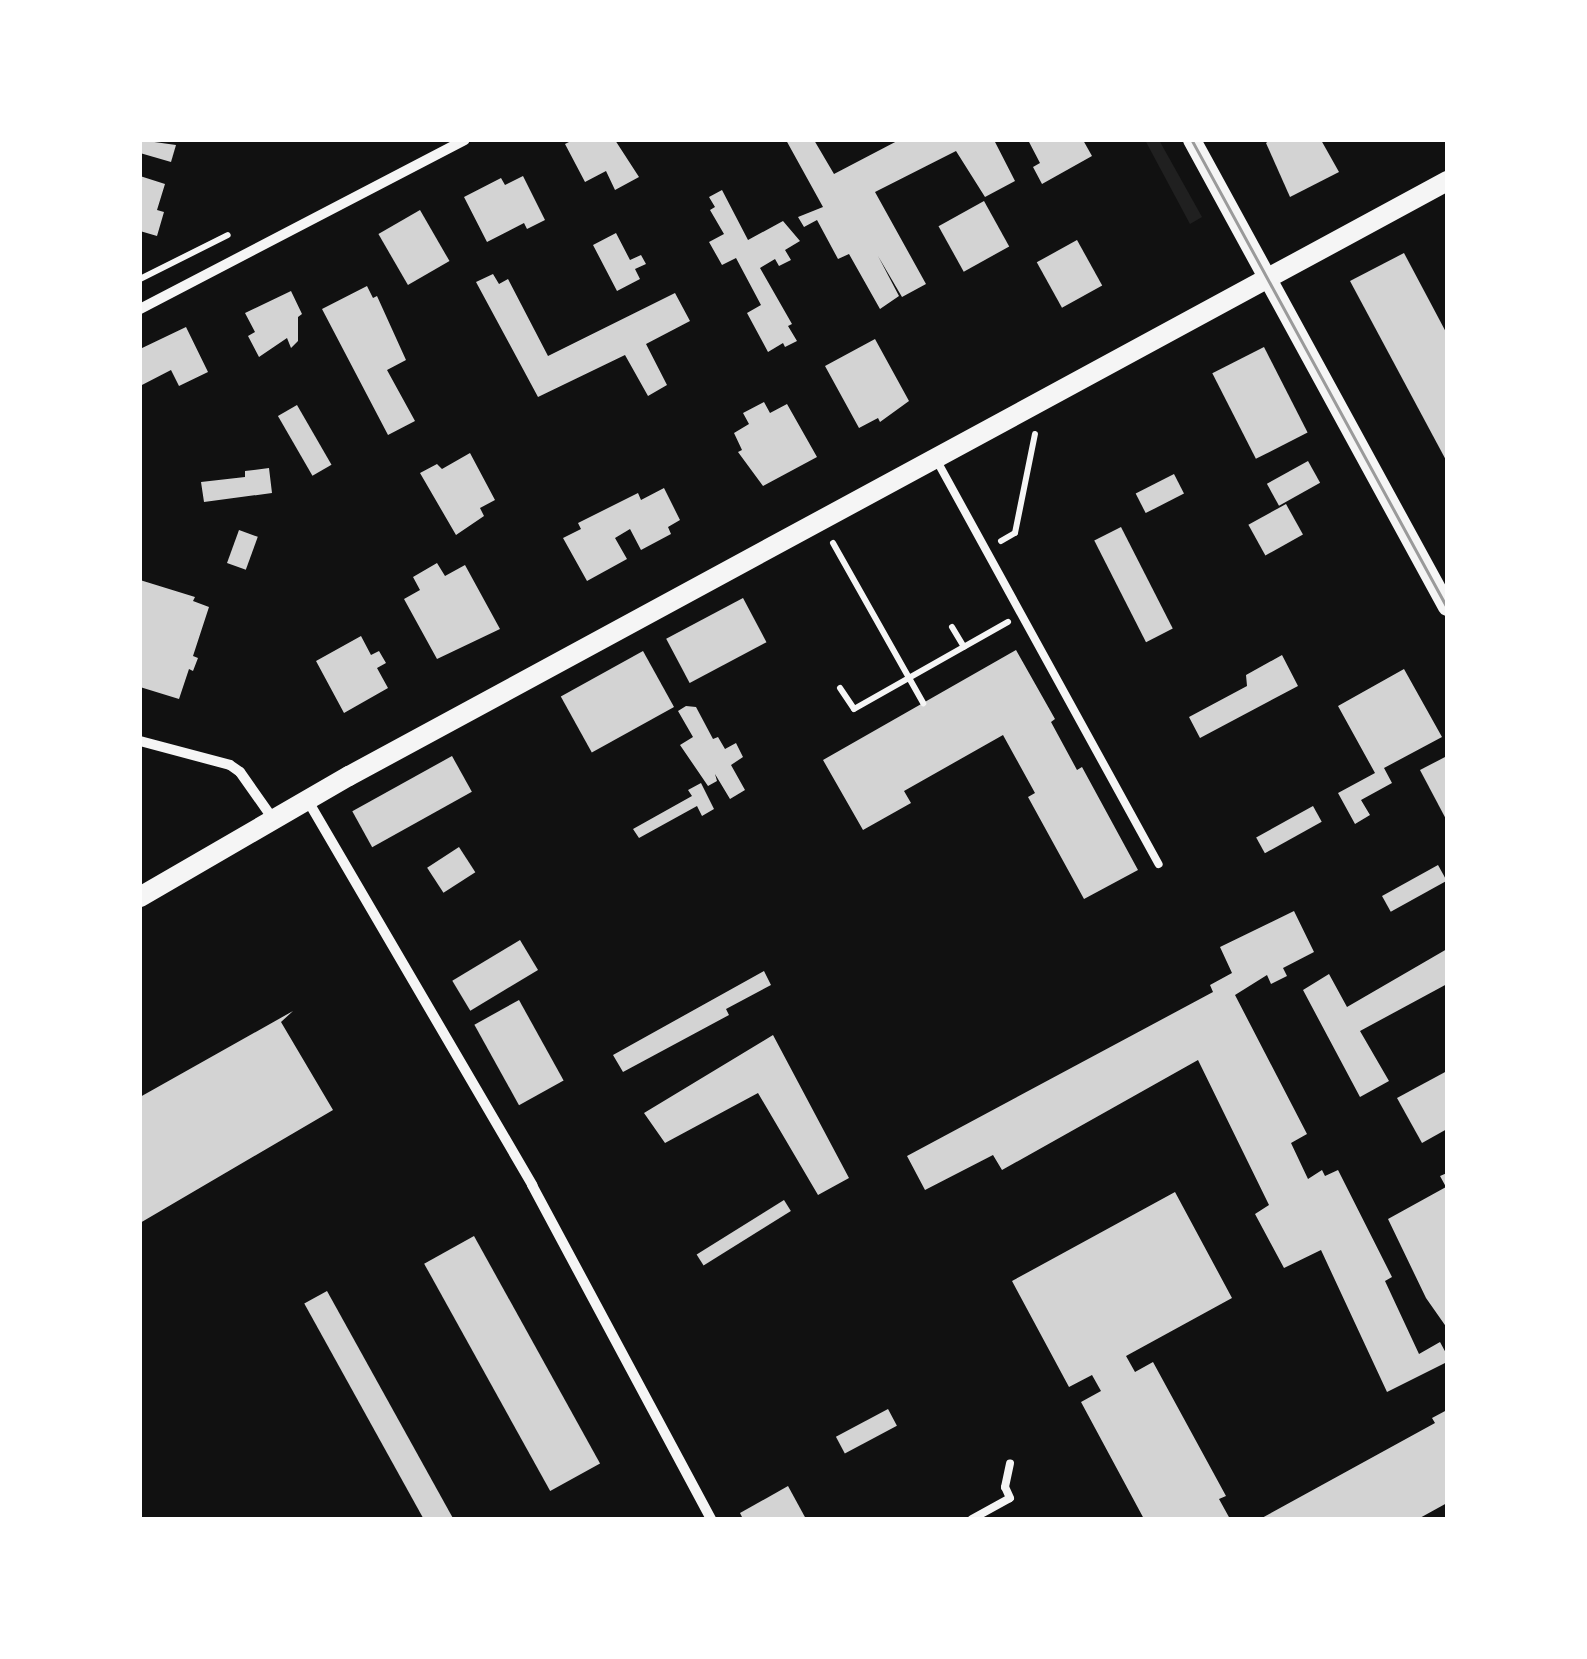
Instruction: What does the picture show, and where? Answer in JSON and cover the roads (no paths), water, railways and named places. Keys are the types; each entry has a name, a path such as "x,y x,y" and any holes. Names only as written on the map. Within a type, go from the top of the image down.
{"main road":[{"path":"140,897 307,800 1447,181"}],"street":[{"path":"140,308 465,140"},
{"path":"1192,140 1447,607"},
{"path":"140,740 230,765 240,772 273,819"},
{"path":"307,800 532,1186 711,1519"}],"lane":[{"path":"935,456 1159,864"},
{"path":"972,1519 1010,1498 1005,1487 1010,1464"}],"tram line":[{"path":"1192,140 1447,607"}]}
